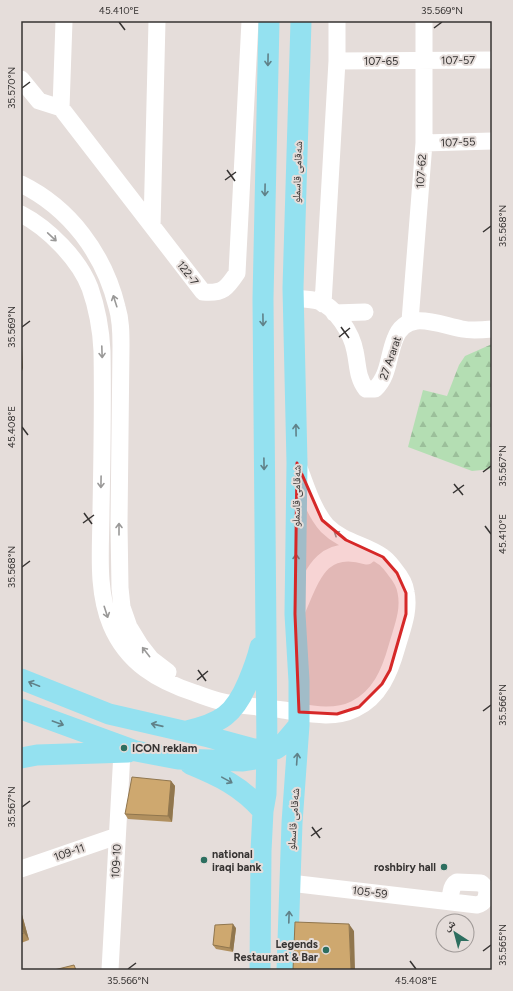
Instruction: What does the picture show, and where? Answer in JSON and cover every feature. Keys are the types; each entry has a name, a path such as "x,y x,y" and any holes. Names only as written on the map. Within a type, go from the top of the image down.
{"main road":[{"path":"260,970 261,851 267,750 263,299 269,21"},
{"name":"شەقامی قاسملو","path":"287,970 292,823 299,725 299,681 295,614 297,462 293,298 301,21"},
{"path":"184,732 217,721 230,712 240,701 257,662 266,613"},
{"path":"21,679 109,714 254,750 276,749 283,744 299,725"},
{"path":"21,709 129,752"},
{"path":"21,758 37,755 129,752 178,759 243,761 255,759 267,750"},
{"path":"267,750 285,778 294,800"},
{"path":"178,759 224,778 245,792 264,802"},
{"path":"264,802 273,793 279,796 283,801 292,823"}],"street":[{"path":"21,79 39,100 61,108 64,21"},
{"path":"152,226 157,21"},
{"name":"122-7","path":"61,108 203,292 218,292 226,289 237,273 250,21"},
{"path":"329,309 337,21"},
{"name":"107-62","path":"410,321 424,143 424,21"},
{"name":"107-57","path":"424,61 492,60"},
{"name":"107-65","path":"337,61 424,61"},
{"name":"107-55","path":"424,143 492,141"},
{"path":"21,184 44,198 70,220 85,238 102,266 116,302 120,322 121,383 120,582 122,607 125,617 140,645 157,665 176,677 220,699"},
{"path":"21,214 42,227 61,245 76,264 90,287 96,310 102,337 103,380 101,586 104,605 112,626 127,651 138,664 169,684 220,699 337,714 353,710 366,702 377,692 390,670 406,614 407,599 405,588 402,580 387,561 376,553 342,538 328,527 322,520 314,505 297,462"},
{"path":"293,298 318,301 329,309 365,312"},
{"name":"27 Ararat","path":"329,309 340,320 355,349 361,383 366,389 375,389 382,383 395,338 402,327 410,321"},
{"path":"410,321 430,321 463,330 478,331 492,329"},
{"path":"103,380 106,383 114,385 121,383"},
{"path":"102,421 114,421 121,425"},
{"path":"295,614 315,570 326,560 342,553 355,553 374,559 386,568 398,587 400,607 396,627 377,675 369,689 357,699 343,706 319,711"},
{"name":"109-10","path":"110,970 117,836 129,752"},
{"name":"109-11","path":"21,869 117,836"},
{"name":"105-59","path":"290,883 450,902"}],"highlighted area":[{"path":"297,463 322,520 346,540 383,557 397,573 406,593 406,614 390,670 382,684 359,707 337,714 299,712 295,614"}],"green space":[{"path":"492,344 492,469 472,471 408,447 423,390 447,396 459,365 465,356"}],"building":[{"path":"132,777 171,781 168,816 125,814"},
{"name":"Legends Restaurant & Bar","path":"295,922 349,924 351,970 293,970"},
{"path":"21,923 24,933 21,934"},
{"path":"233,924 230,948 213,945 215,925"},
{"path":"74,965 76,970 54,970"}],"place":[{"name":"ICON reklam","path":"124,748"},
{"name":"national iraqi bank","path":"204,860"},
{"name":"roshbiry hall","path":"444,867"},
{"name":"Legends Restaurant & Bar","path":"326,950"}]}
